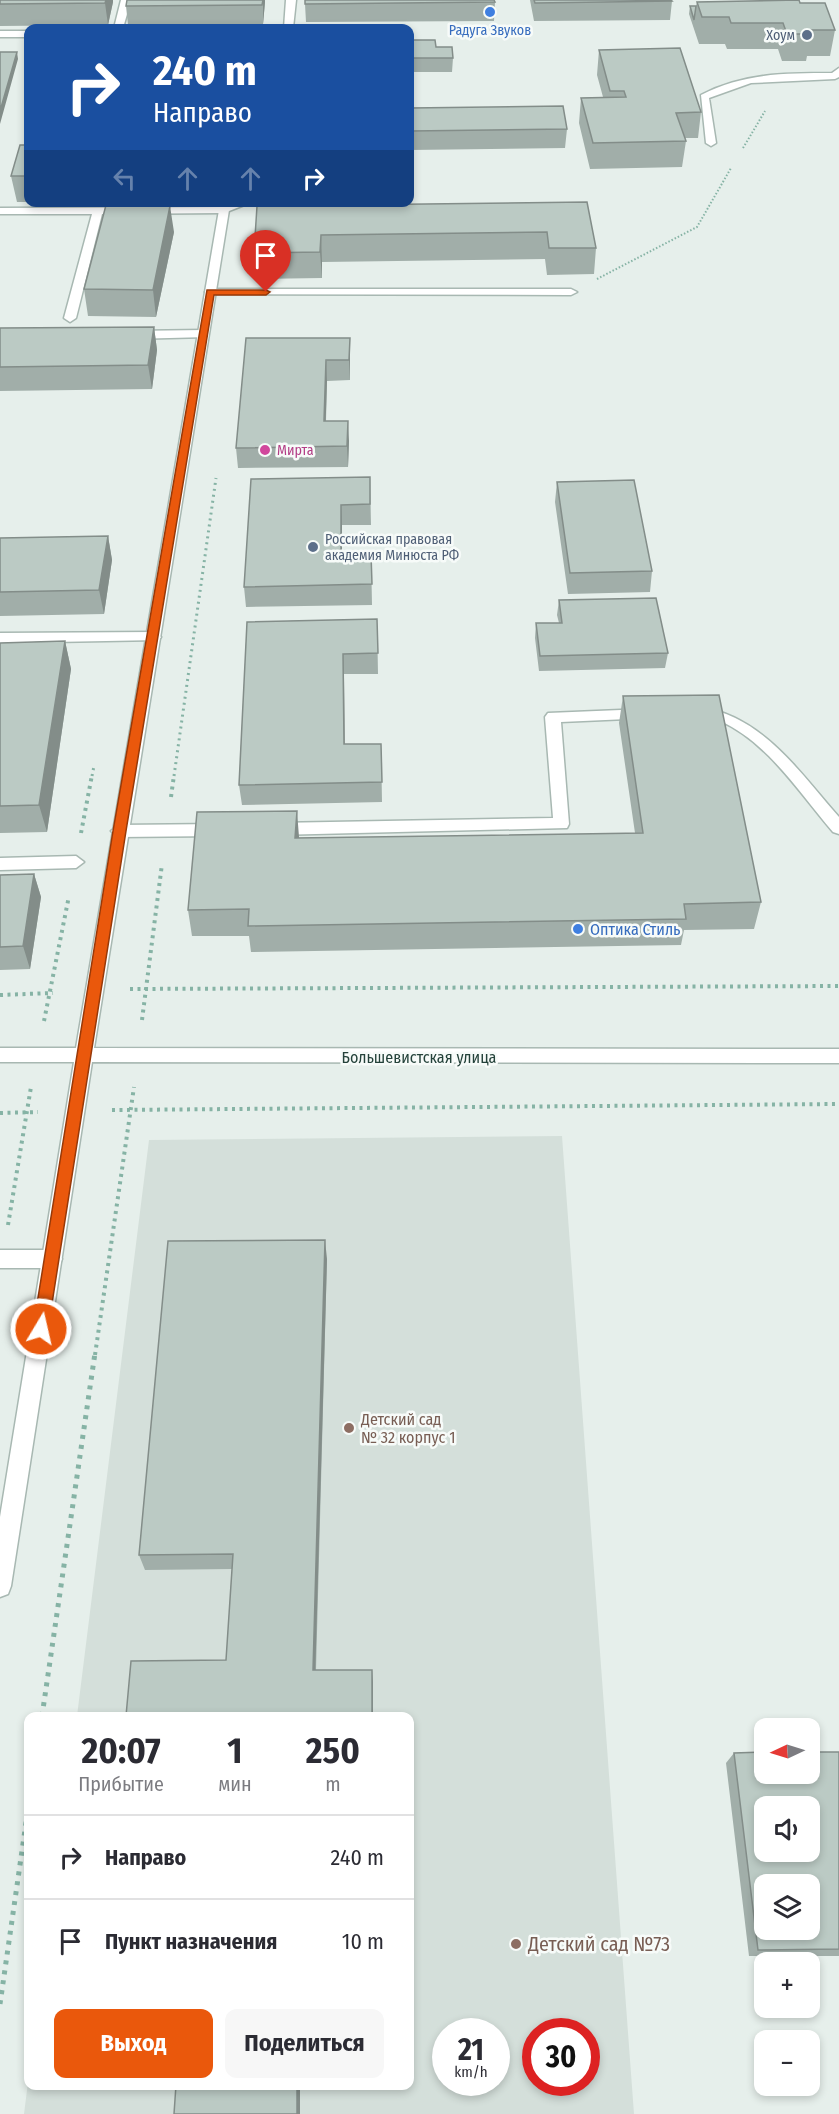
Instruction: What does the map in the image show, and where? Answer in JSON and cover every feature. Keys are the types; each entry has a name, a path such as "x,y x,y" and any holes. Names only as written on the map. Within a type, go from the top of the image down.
{"street":[{"path":"119,24 126,0"},
{"path":"289,24 291,0"},
{"path":"0,34 24,34"},
{"path":"711,143 704,97 719,88 752,79 785,76 835,76 839,71"},
{"path":"0,211 224,210 233,207"},
{"path":"70,318 98,210"},
{"path":"0,1586 75,1112 86,1057 119,831 154,636 224,210"},
{"path":"210,292 571,292"},
{"path":"122,336 204,334"},
{"path":"0,638 154,636"},
{"path":"681,713 715,712 756,735 839,828"},
{"path":"262,829 561,824 553,717 657,714"},
{"path":"119,831 238,830"},
{"path":"0,864 76,862"},
{"name":"Большевистская улица","path":"0,1055 86,1057 839,1056"},
{"path":"1,1259 52,1259"}],"path":[{"path":"738,157 785,76"},
{"path":"571,292 697,227 732,167"},
{"path":"43,1712 131,1109 145,989 218,468"},
{"path":"0,995 145,989 839,986"},
{"path":"1,1259 28,1113 35,1055 52,993"},
{"path":"0,1113 131,1109 839,1104"},
{"path":"0,2004 24,1837"}],"shaded area":[{"name":"Детский сад № 32 корпус 1","path":"562,1136 634,2114 24,2114 27,2090 414,2090 414,1712 78,1712 149,1140"}],"building":[{"path":"0,0 106,0 105,3 0,4"},
{"path":"127,0 263,0 262,5 126,6"},
{"path":"305,0 494,0 495,2 305,4"},
{"path":"534,0 671,0 672,1 535,3"},
{"path":"799,0 800,3 825,3 835,30 810,30 811,34 787,34 783,23 731,23 729,17 702,17 697,2"},
{"path":"690,6 696,6 694,20"},
{"path":"414,40 435,40 436,47 452,47 453,58 414,58"},
{"path":"680,48 701,112 676,113 686,141 593,143 581,98 626,97 624,91 610,91 599,50"},
{"path":"0,52 17,52 0,111"},
{"path":"563,106 567,129 414,131 414,108"},
{"path":"20,145 24,145 24,176 11,176"},
{"path":"587,202 596,248 549,248 547,232 321,235 320,252 254,253 257,207 414,207 414,204"},
{"path":"105,207 170,207 153,290 84,289"},
{"path":"154,327 148,365 0,367 0,328"},
{"path":"246,338 350,338 349,360 326,360 324,421 348,421 347,446 236,448"},
{"path":"370,477 370,504 341,505 341,554 371,554 372,584 244,587 251,479"},
{"path":"634,480 652,571 570,573 557,482"},
{"path":"108,536 99,590 0,592 0,538"},
{"path":"656,598 668,653 540,656 536,623 562,623 559,600"},
{"path":"377,619 378,653 343,654 344,744 381,744 382,782 239,785 247,622"},
{"path":"65,641 39,805 0,806 0,643"},
{"path":"719,695 761,902 684,904 686,919 248,926 249,909 188,910 197,812 297,811 295,838 643,833 623,696"},
{"path":"34,874 23,946 0,947 0,875"},
{"path":"325,1240 313,1670 372,1670 372,1712 126,1712 131,1661 226,1660 233,1554 139,1555 168,1241"},
{"path":"754,1752 754,1784 820,1784 820,1752 839,1752 839,1949 758,1950 757,1940 820,1940 820,1874 754,1874 754,1917 734,1753"},
{"path":"176,2090 297,2090 297,2114 174,2114"}],"place":[{"name":"Радуга Звуков","path":"490,12"},
{"name":"Хоум","path":"807,35"},
{"name":"Мирта","path":"265,450"},
{"name":"Российская правовая академия Минюста РФ","path":"313,547"},
{"name":"Оптика Стиль","path":"578,929"},
{"name":"Детский сад № 32 корпус 1","path":"349,1428"},
{"name":"Детский сад №73","path":"516,1944"}],"route":[{"path":"41,1329 75,1112 86,1057 119,831 154,636 210,292 266,292"}]}
